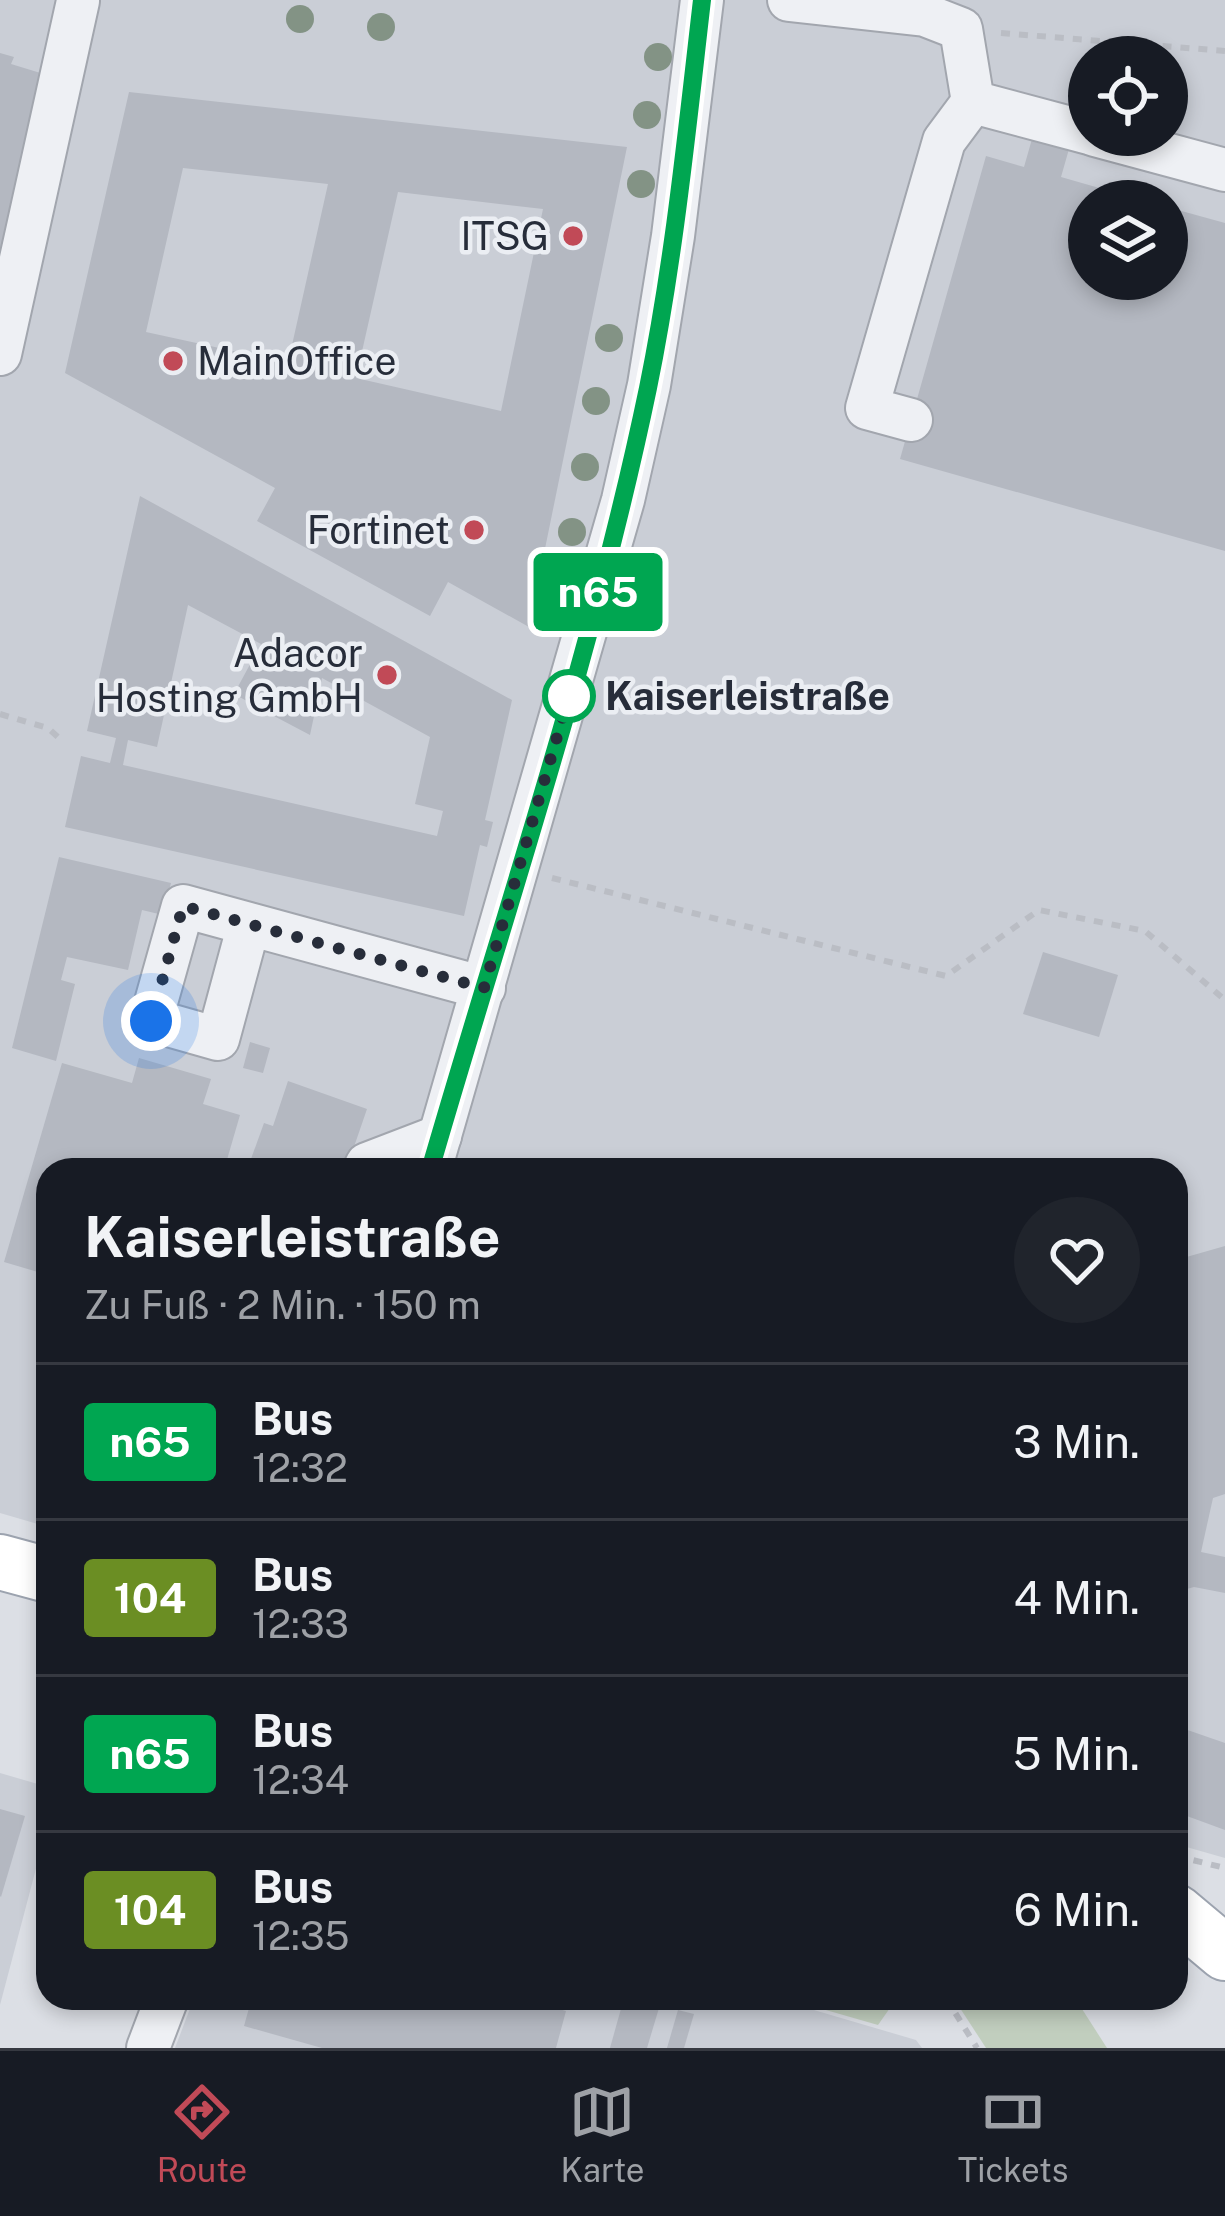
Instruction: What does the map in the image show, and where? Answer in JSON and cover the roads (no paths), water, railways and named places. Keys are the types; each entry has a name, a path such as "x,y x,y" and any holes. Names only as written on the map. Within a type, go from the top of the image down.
{"main road":[{"path":"0,1562 36,1572"},
{"path":"1188,1922 1225,1953"}],"street":[{"path":"404,1158 435,1153 623,500 649,385 673,236 702,0"},
{"path":"0,354 78,1"},
{"path":"809,1 925,15 962,29 973,102 944,141 867,408 911,420"},
{"path":"973,102 1068,128"},
{"path":"1173,156 1225,170"},
{"path":"249,924 484,988"},
{"path":"148,2048 162,2010"}],"place":[{"name":"ITSG","path":"573,236"},
{"name":"MainOffice","path":"173,361"},
{"name":"Fortinet","path":"474,530"},
{"name":"Adacor Hosting GmbH","path":"387,675"},
{"name":"Kaiserleistraße","path":"569,696"}]}
